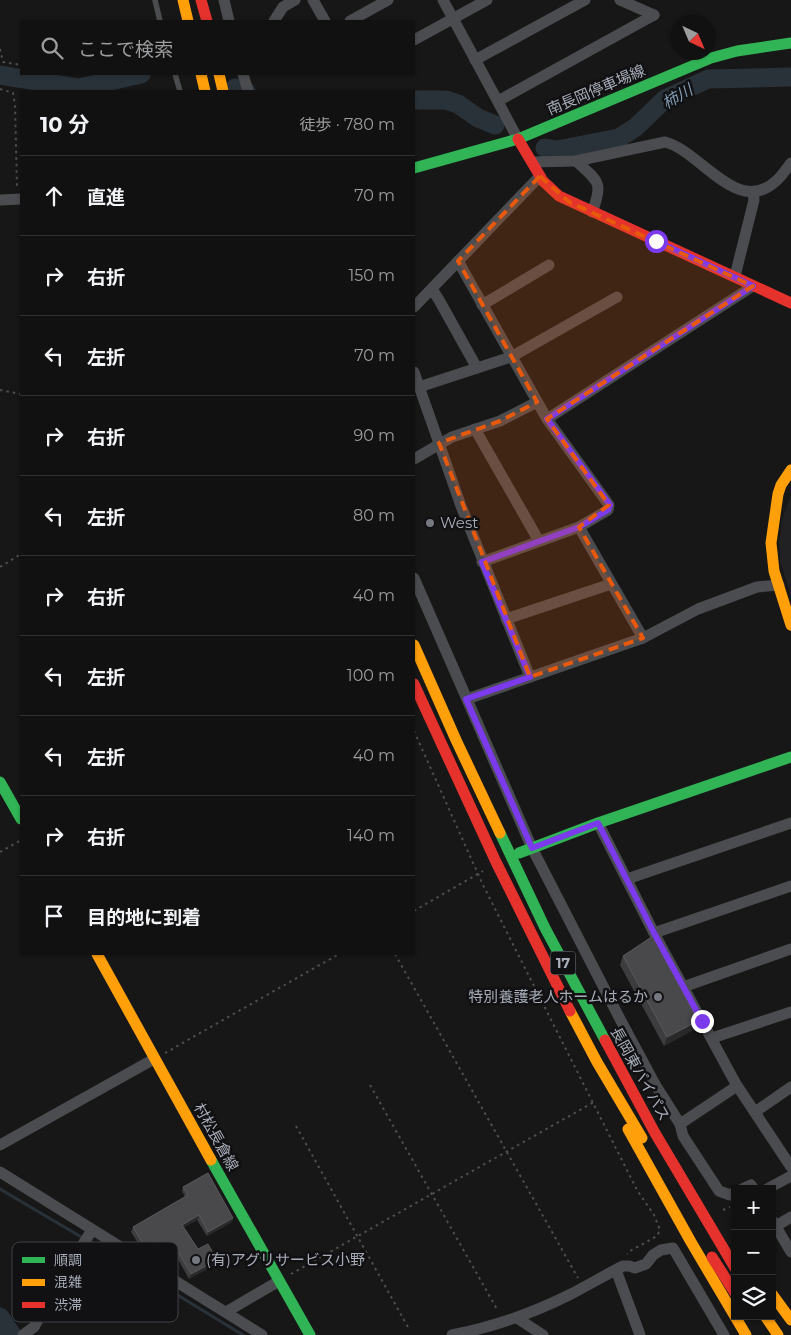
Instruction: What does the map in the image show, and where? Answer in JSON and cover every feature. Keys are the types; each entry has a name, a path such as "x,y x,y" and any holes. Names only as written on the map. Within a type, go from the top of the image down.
{"main road":[{"path":"184,0 188,20"},
{"path":"201,0 207,20"},
{"name":"南長岡停車場線","path":"415,168 518,139 711,58 737,51 791,42"},
{"path":"201,75 205,90"},
{"path":"219,75 223,90"},
{"path":"518,139 540,176 559,196 791,303"},
{"path":"791,470 778,494 772,530 771,554 778,585 791,625"},
{"name":"長岡東バイパス","path":"415,647 544,928 672,1162 731,1261"},
{"name":"長岡東バイパス","path":"415,686 479,828 584,1037 681,1206 731,1287"},
{"path":"520,853 598,823 791,757"},
{"path":"0,782 20,817"},
{"name":"村松長倉線","path":"98,955 310,1335"},
{"path":"584,1037 635,1142 746,1335"},
{"path":"672,1162 727,1230"},
{"path":"776,1299 791,1320"},
{"path":"768,1320 778,1335"}],"street":[{"path":"224,0 229,20"},
{"path":"275,20 283,7 295,0"},
{"path":"313,0 324,20"},
{"path":"352,20 388,0"},
{"path":"443,0 518,139"},
{"path":"415,39 487,0"},
{"path":"475,60 585,0"},
{"path":"498,101 654,15 620,0"},
{"path":"244,76 248,90"},
{"path":"532,162 576,161 665,142 679,148 722,181 740,190 753,192 769,187 791,163"},
{"path":"576,161 593,176 598,184 599,196 592,212"},
{"path":"415,306 540,176"},
{"path":"735,276 754,200 753,192"},
{"path":"0,200 20,199"},
{"path":"458,261 547,419 610,505 608,510 579,527 482,562"},
{"path":"482,305 549,265"},
{"path":"547,419 753,286"},
{"path":"432,289 440,300 477,368"},
{"path":"419,387 511,357 617,297"},
{"path":"415,375 482,562 530,677"},
{"path":"415,458 439,443 500,421 537,402"},
{"path":"475,430 539,541"},
{"path":"579,527 643,638"},
{"path":"415,580 532,848 620,1019 656,1086 680,1124 683,1136 719,1191 731,1194"},
{"path":"506,619 611,584"},
{"path":"466,699 643,638 698,609 757,587 778,585"},
{"path":"598,823 683,988 737,1086 791,1167"},
{"path":"626,880 791,823"},
{"path":"654,933 791,886"},
{"path":"683,988 791,950"},
{"path":"712,1038 791,1012"},
{"path":"0,1145 154,1059"},
{"path":"680,1124 737,1086"},
{"path":"755,1112 791,1087"},
{"path":"0,1172 112,1242"},
{"path":"774,1185 791,1176"},
{"path":"776,1222 791,1217"},
{"path":"776,1226 791,1252"},
{"path":"84,1242 92,1230"},
{"path":"452,1335 517,1318 571,1294 620,1268 635,1268 649,1262 653,1255 661,1250 673,1248 724,1335"},
{"path":"620,1268 640,1335"},
{"path":"226,1312 279,1281"},
{"path":"178,1283 262,1335"},
{"path":"517,1318 543,1335"},
{"path":"27,1332 36,1322"}],"lane":[{"path":"154,0 160,20"},
{"path":"175,75 180,90"}],"path":[{"path":"0,49 1,62 20,65"},
{"path":"0,89 13,93 20,199"},
{"path":"0,390 20,394"},
{"path":"0,566 20,555"},
{"path":"415,733 483,885 637,1190 654,1215 660,1230 657,1236 630,1250 620,1268"},
{"path":"0,852 20,841"},
{"path":"415,910 486,868"},
{"path":"154,1059 337,955"},
{"path":"395,955 579,1279"},
{"path":"370,1085 498,1310"},
{"path":"279,1281 358,1238 594,1102"},
{"path":"296,1126 409,1329"},
{"path":"723,1210 731,1206"}],"highlighted area":[{"path":"540,176 569,202 753,286 547,419 609,505 579,527 643,638 530,677 439,443 500,421 537,402 458,261"}],"shaded area":[{"path":"791,495 791,596 780,561 779,542 782,520"}],"building":[{"name":"特別養護老人ホームはるか","path":"653,936 698,1021 667,1037 623,956"},
{"path":"208,1173 233,1218 208,1232 199,1215 182,1225 198,1249 208,1244 217,1260 191,1274 178,1251 178,1242 142,1242 133,1227 188,1195 183,1187"}],"waterway":[{"name":"柿川","path":"0,75 79,88 137,75"},
{"name":"柿川","path":"545,148 557,150 619,138 636,127 665,99 708,79 791,77"},
{"name":"柿川","path":"235,88 242,90"},
{"name":"柿川","path":"415,100 446,100 458,104 478,118 495,125"},
{"path":"0,1189 83,1238"},
{"path":"178,1295 243,1335"},
{"path":"0,1317 12,1335"}],"traffic: fast":[{"path":"415,168 518,139 711,58 737,51 791,43"},
{"path":"519,853 598,823 791,757"},
{"path":"0,782 20,817"},
{"path":"500,833 545,928 605,1040"},
{"path":"211,1160 310,1335"}],"traffic: slow":[{"path":"183,0 188,20"},
{"path":"201,75 205,90"},
{"path":"219,75 223,90"},
{"path":"791,470 781,485 778,494 771,543 774,571 791,625"},
{"path":"415,647 500,833"},
{"path":"98,955 211,1160"},
{"path":"570,1011 597,1062 642,1138"},
{"path":"628,1129 746,1335"},
{"path":"776,1299 791,1320"},
{"path":"768,1320 778,1335"}],"traffic: jam":[{"path":"201,0 207,20"},
{"path":"518,139 543,181 559,196 791,303"},
{"path":"415,686 496,862 570,1011"},
{"path":"605,1040 655,1133 731,1261"},
{"path":"712,1257 731,1287"}],"place":[{"name":"West","path":"430,523"},
{"name":"特別養護老人ホームはるか","path":"658,997"},
{"name":"(有)アグリサービス小野","path":"196,1260"}],"route":[{"path":"656,241 753,286 547,419 610,505 608,510 579,527 482,562 530,677 466,699 532,848 598,823 654,933 702,1021"}]}
